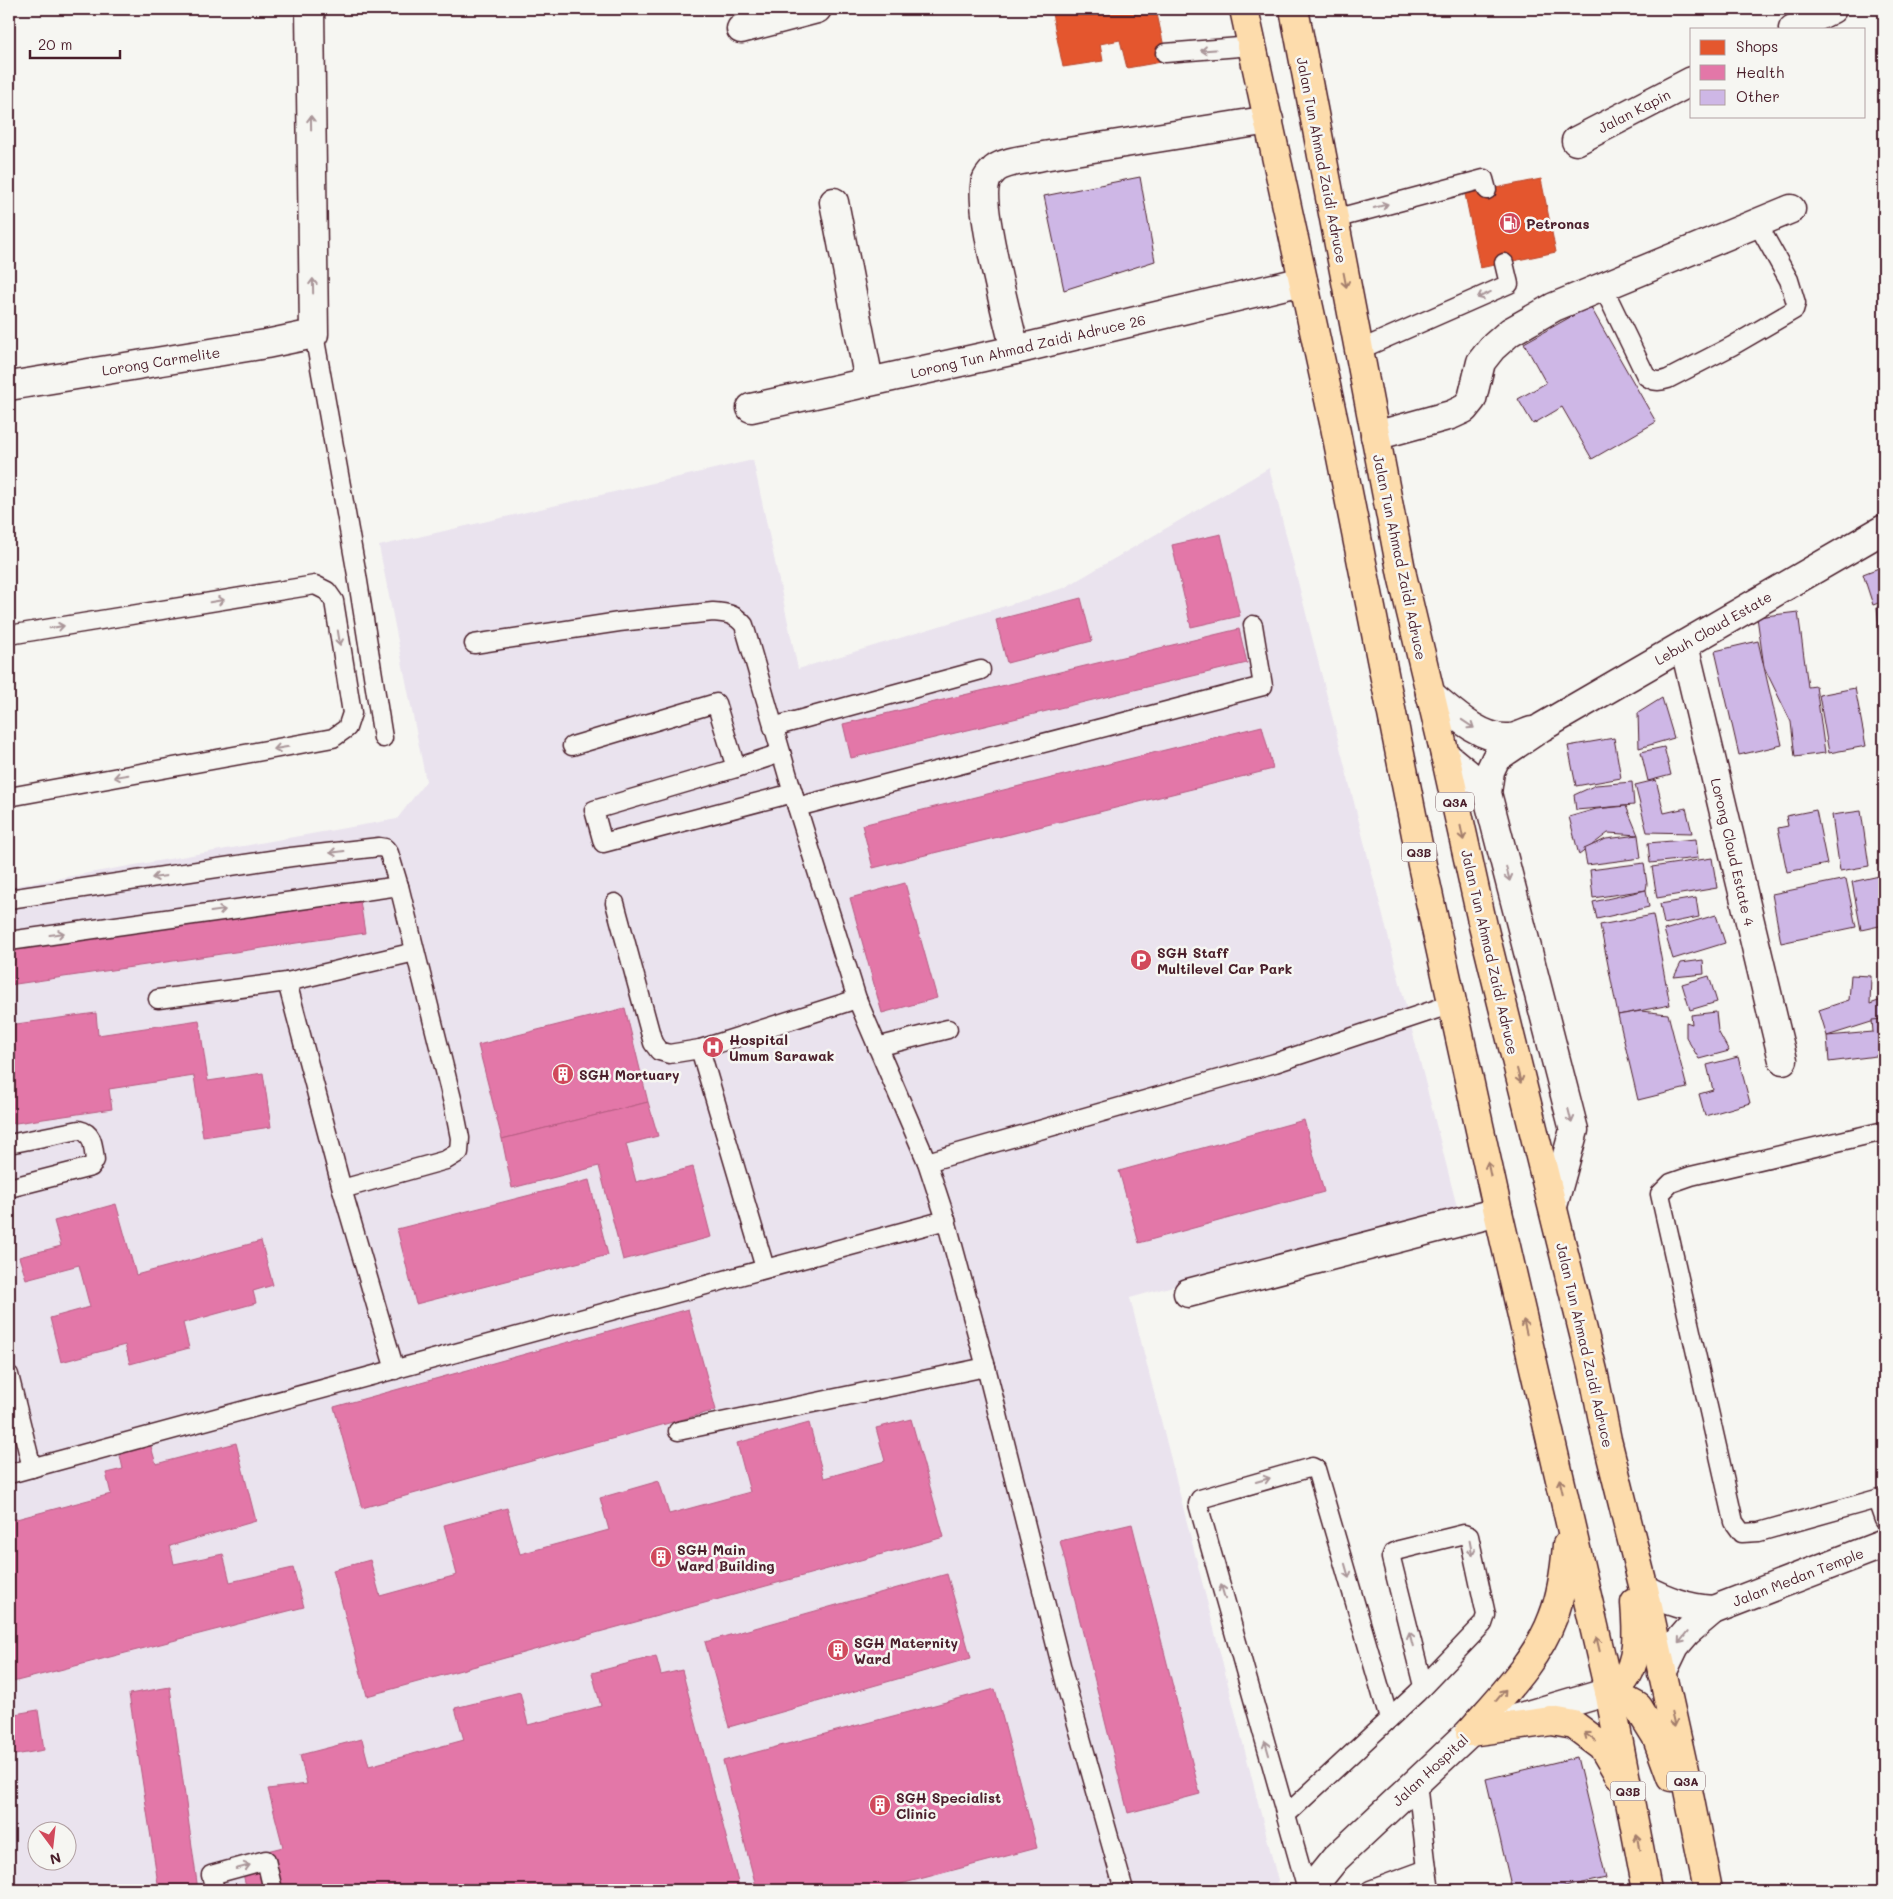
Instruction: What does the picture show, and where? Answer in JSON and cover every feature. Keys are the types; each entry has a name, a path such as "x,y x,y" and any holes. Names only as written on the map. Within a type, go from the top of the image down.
{"main road":[{"name":"Q3B","path":"1244,9 1335,427 1422,865 1452,1004 1609,1692 1628,1790 1644,1890"},
{"name":"Jalan Tun Ahmad Zaidi Adruce","path":"1294,9 1402,575 1445,755 1482,926 1553,1206 1593,1371 1607,1440 1644,1589 1708,1890"},
{"path":"1624,1511 1635,1593 1637,1633 1632,1666 1621,1684 1609,1692 1638,1707 1656,1736 1701,1856"},
{"path":"1470,1732 1535,1653 1553,1617 1564,1580 1570,1522"},
{"path":"1470,1732 1552,1721 1574,1725 1602,1746 1628,1790"}],"street":[{"path":"310,9 314,334"},
{"path":"740,29 816,9"},
{"path":"1795,28 1832,9"},
{"name":"Jalan Kapin","path":"1576,140 1690,82"},
{"path":"1014,350 999,281 985,197 986,180 996,168 1043,156 1268,120"},
{"path":"834,202 869,381"},
{"path":"1375,436 1451,416 1464,408 1472,399 1481,362 1492,348 1510,332 1554,307 1602,285 1791,209"},
{"name":"Lorong Tun Ahmad Zaidi Adruce 26","path":"751,408 1014,350 1303,281"},
{"name":"Lorong Carmelite","path":"9,386 266,344 314,334"},
{"name":"Lebuh Cloud Estate","path":"1542,727 1884,529"},
{"name":"Lorong Cloud Estate 4","path":"1684,645 1783,1060"},
{"path":"1430,694 1470,726 1484,734 1510,738 1542,727"},
{"path":"1542,727 1496,758 1490,770 1487,793 1574,1130 1553,1206"},
{"path":"1445,755 1479,783 1487,793"},
{"path":"1188,1293 1498,1212"},
{"name":"Jalan Medan Temple","path":"1662,1672 1676,1646 1687,1632 1713,1610 1884,1544"},
{"name":"Jalan Medan Temple","path":"1644,1589 1674,1604 1694,1609 1713,1610"},
{"name":"Jalan Hospital","path":"1308,1890 1335,1858 1470,1732 1609,1692"}],"lane":[{"path":"1165,53 1252,46"},
{"path":"1334,219 1484,179 1487,190"},
{"path":"1602,285 1646,376 1660,382 1668,379 1779,320 1794,310 1796,303 1789,280 1757,222"},
{"path":"1359,350 1509,284 1504,263"},
{"path":"314,334 357,575 382,738"},
{"path":"9,635 315,585 327,591 334,601 352,713 347,728 333,738 9,796"},
{"path":"474,644 619,622 713,612 728,613 738,618 744,625 780,753 857,999 927,1162 946,1220 986,1367 1066,1686 1124,1890"},
{"path":"780,753 594,810 603,843 795,800 1263,686 1253,624"},
{"path":"773,727 981,670"},
{"path":"572,746 716,703 736,768"},
{"path":"9,900 291,857 379,847 385,848 389,853 399,886 452,1103 460,1138 459,1152 446,1160 342,1189"},
{"path":"9,941 399,886"},
{"path":"615,903 653,1043 659,1051 669,1054 700,1049 857,999"},
{"path":"158,999 287,982 415,952"},
{"path":"287,982 342,1189 395,1370"},
{"path":"927,1162 1275,1063 1452,1004"},
{"path":"877,1047 948,1029"},
{"path":"700,1049 765,1268"},
{"path":"9,1144 78,1130 86,1131 90,1136 95,1160 91,1167 9,1188"},
{"path":"1884,1131 1691,1176 1671,1183 1660,1194 1734,1522 1742,1532 1759,1532 1881,1498 1884,1520"},
{"path":"9,1474 946,1220"},
{"path":"678,1431 986,1367"},
{"path":"9,1375 32,1468"},
{"path":"1308,1890 1198,1504 1200,1498 1312,1467 1316,1469 1389,1718"},
{"path":"1286,1815 1423,1686 1483,1624 1486,1615 1469,1536 1464,1534 1399,1550 1393,1553 1391,1558 1423,1686"},
{"path":"1417,1783 1430,1890"},
{"path":"215,1890 211,1875 266,1860 273,1890"},
{"path":"1370,1890 1427,1869"}],"shaded area":[{"name":"Hospital Umum Sarawak","path":"753,460 798,669 1064,588 1269,468 1457,1207 1130,1298 1278,1881 1269,1890 9,1890 9,887 397,819 426,781 379,546"}],"building: Shops":[{"path":"1051,9 1156,9 1167,61 1127,68 1120,40 1100,44 1103,61 1063,67"},
{"name":"Petronas","path":"1541,179 1556,252 1480,268 1465,194"}],"building: Health":[{"path":"1221,534 1240,616 1191,627 1172,545"},
{"path":"1081,598 1092,641 1007,663 996,620"},
{"path":"1239,629 1247,663 851,758 843,724"},
{"path":"1262,726 1273,769 873,868 862,825"},
{"path":"905,883 937,998 882,1013 850,898"},
{"path":"359,894 365,933 9,985 9,945"},
{"name":"SGH Mortuary","path":"625,1008 648,1102 502,1139 478,1045"},
{"path":"96,1013 98,1035 199,1020 208,1081 263,1073 271,1127 203,1137 194,1076 109,1089 112,1109 9,1124 9,1025"},
{"path":"648,1102 658,1136 626,1144 636,1182 693,1167 711,1237 623,1260 599,1166 512,1188 502,1139"},
{"path":"1304,1120 1324,1192 1139,1243 1119,1171"},
{"path":"589,1180 608,1255 416,1304 397,1229"},
{"path":"116,1204 136,1275 261,1241 273,1285 253,1291 256,1303 183,1323 189,1348 130,1364 125,1345 61,1362 50,1318 90,1307 79,1265 26,1279 19,1257 61,1246 54,1221"},
{"path":"688,1309 716,1410 362,1508 334,1407"},
{"name":"SGH Main Ward Building","path":"911,1419 944,1537 367,1696 333,1570 370,1560 380,1596 457,1575 444,1525 507,1508 520,1554 609,1530 600,1498 659,1481 669,1514 750,1492 737,1443 809,1423 824,1478 885,1461 876,1428"},
{"path":"150,1443 156,1464 236,1443 256,1521 170,1546 174,1564 223,1554 230,1582 293,1568 304,1607 9,1683 9,1521 111,1494 106,1473 123,1469 119,1451"},
{"path":"1132,1524 1200,1794 1128,1813 1060,1541"},
{"name":"SGH Maternity Ward","path":"947,1574 971,1658 729,1727 705,1642"},
{"path":"656,1656 661,1675 682,1670 740,1890 247,1890 239,1858 283,1847 268,1789 307,1784 300,1755 362,1739 369,1766 464,1740 455,1708 520,1692 528,1725 601,1706 592,1673"},
{"path":"170,1687 198,1890 159,1890 129,1694"},
{"name":"SGH Specialist Clinic","path":"995,1689 1037,1848 878,1890 757,1890 723,1761"},
{"path":"38,1710 44,1750 9,1756 9,1715"}],"building: Other":[{"path":"1140,177 1155,261 1064,290 1044,196"},
{"path":"1590,306 1656,422 1592,459 1562,407 1533,424 1518,399 1546,383 1524,343"},
{"path":"1884,566 1884,601 1873,605 1863,574"},
{"path":"1884,606 1884,649 1881,650 1877,607"},
{"path":"1798,612 1808,687 1816,686 1825,753 1795,757 1791,722 1764,667 1757,617"},
{"path":"1758,641 1782,745 1739,755 1715,651"},
{"path":"1855,688 1866,746 1829,753 1819,695"},
{"path":"1662,698 1674,738 1639,748 1638,713"},
{"path":"1614,738 1621,778 1576,786 1568,746"},
{"path":"1664,747 1671,775 1648,781 1641,752"},
{"path":"1656,780 1664,813 1686,808 1692,833 1647,832 1635,785"},
{"path":"1632,782 1634,805 1576,810 1574,795 1596,785"},
{"path":"1626,806 1638,835 1608,833 1579,855 1569,817 1596,809"},
{"path":"1816,810 1827,864 1787,872 1778,828 1788,826 1786,816"},
{"path":"1861,811 1869,866 1840,871 1832,815"},
{"path":"1638,835 1641,858 1587,865 1584,849 1606,839"},
{"path":"1696,839 1698,858 1650,863 1648,843"},
{"path":"1712,858 1717,888 1657,898 1652,867"},
{"path":"1644,863 1646,890 1593,898 1590,870"},
{"path":"1884,875 1884,925 1861,930 1852,882"},
{"path":"1846,879 1856,927 1781,943 1772,894"},
{"path":"1646,890 1649,907 1597,919 1593,902"},
{"path":"1696,898 1699,917 1664,924 1660,904"},
{"path":"1653,915 1670,1005 1618,1015 1600,925"},
{"path":"1716,915 1725,943 1673,959 1664,930"},
{"path":"1703,960 1704,974 1674,977 1681,963"},
{"path":"1851,975 1871,976 1870,1004 1884,999 1884,1018 1827,1036 1819,1010 1849,1000"},
{"path":"1709,976 1717,1002 1690,1010 1682,984"},
{"path":"1641,1011 1668,1014 1687,1088 1638,1100 1618,1015"},
{"path":"1716,1012 1718,1031 1729,1051 1699,1059 1686,1037 1686,1022 1692,1024 1691,1015"},
{"path":"1884,1019 1884,1055 1829,1062 1827,1036 1873,1032 1872,1020"},
{"path":"1738,1057 1750,1103 1705,1116 1699,1094 1713,1090 1707,1065"},
{"path":"1577,1757 1606,1878 1551,1890 1512,1890 1486,1779"}],"place":[{"name":"Petronas","path":"1510,223"},
{"name":"SGH Staff Multilevel Car Park","path":"1141,960"},
{"name":"Hospital Umum Sarawak","path":"713,1047"},
{"name":"SGH Mortuary","path":"563,1074"},
{"name":"SGH Main Ward Building","path":"661,1557"},
{"name":"SGH Maternity Ward","path":"838,1650"},
{"name":"SGH Specialist Clinic","path":"880,1805"}]}
